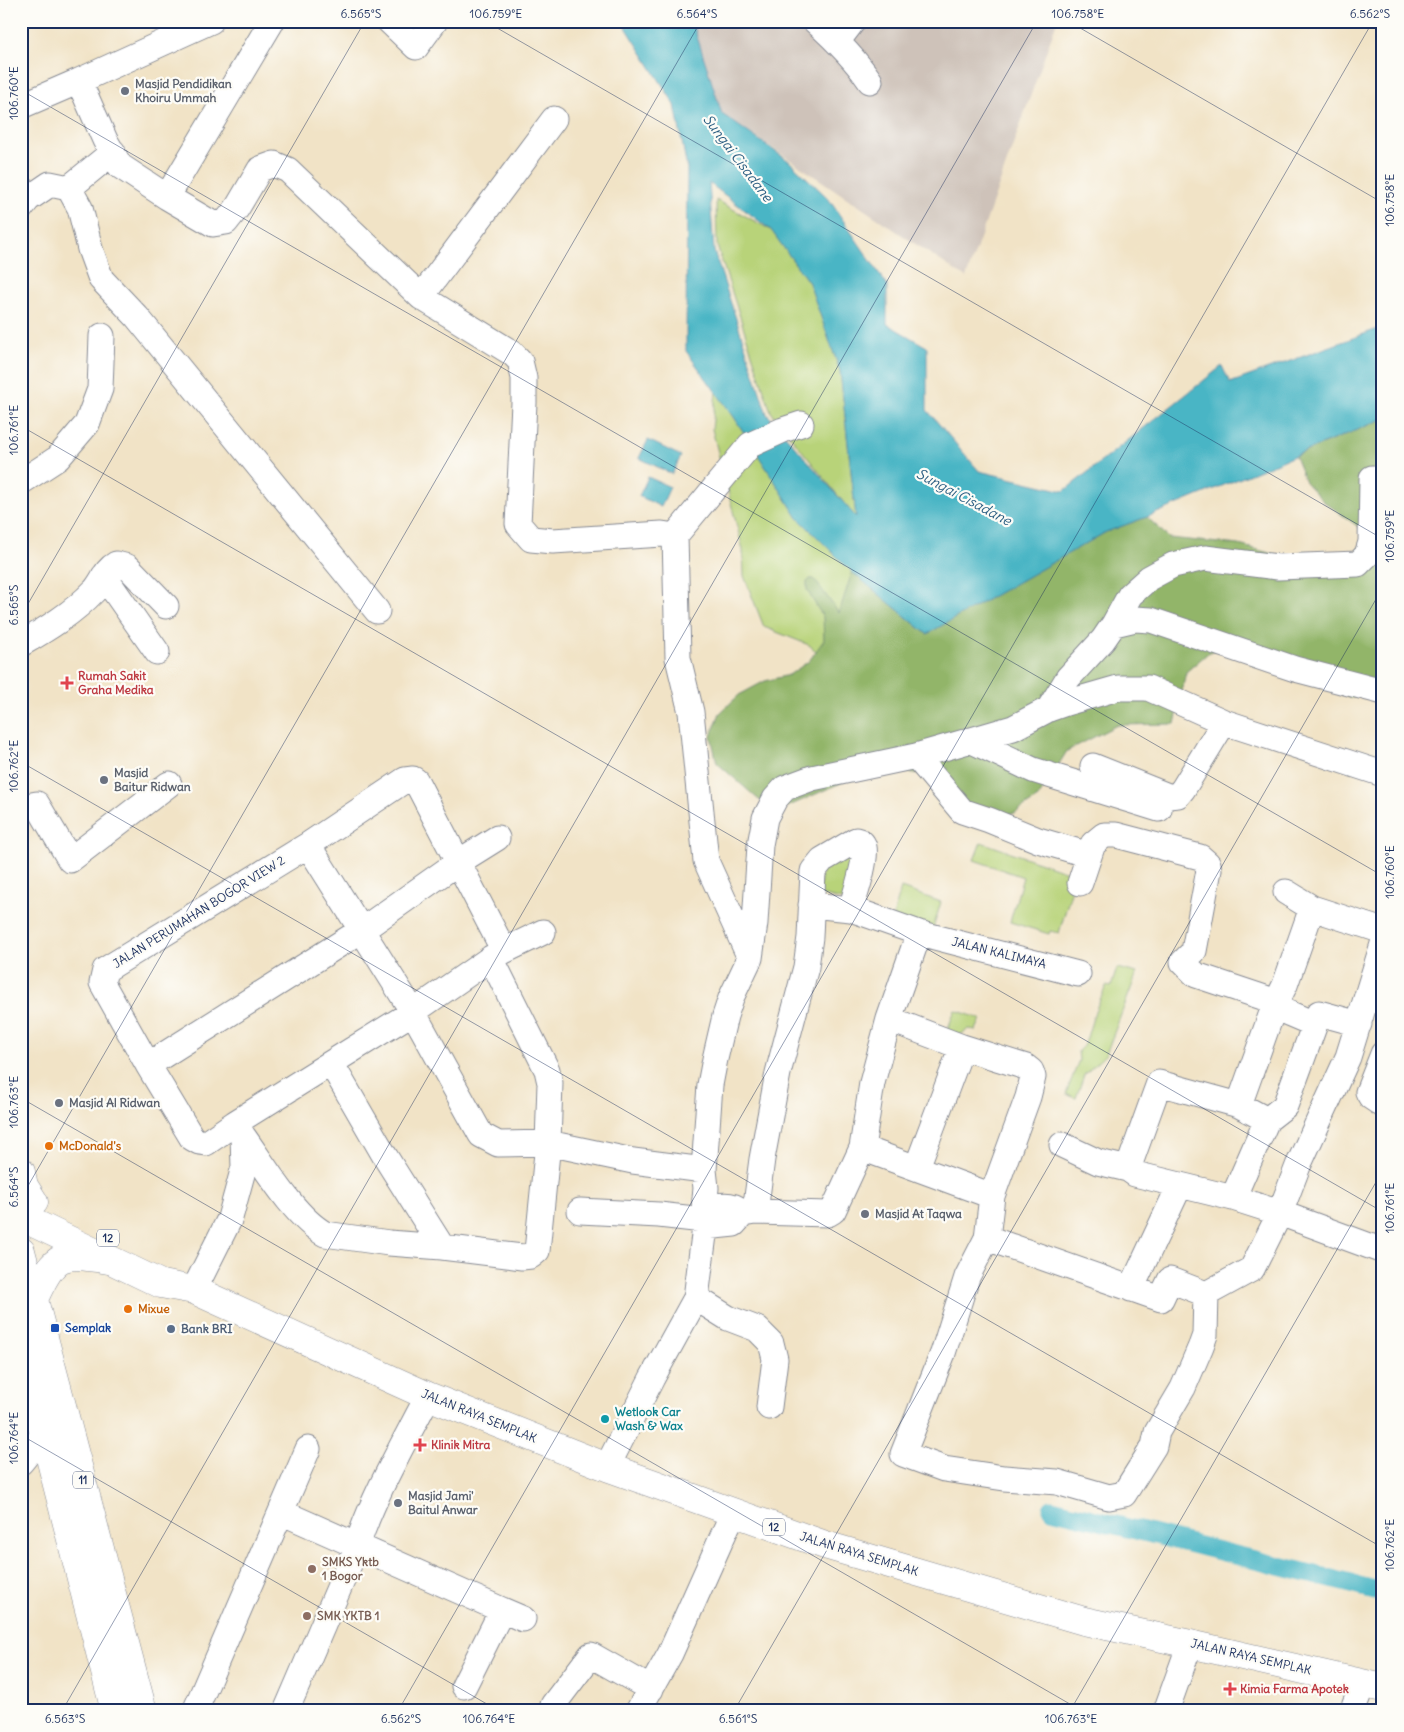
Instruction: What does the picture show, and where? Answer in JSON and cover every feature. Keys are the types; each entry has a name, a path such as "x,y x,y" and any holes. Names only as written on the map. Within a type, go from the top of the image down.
{"main road":[{"path":"21,1172 25,1205"},
{"name":"JALAN RAYA SEMPLAK","path":"25,1205 110,1260 161,1284 192,1289 428,1396 607,1467 733,1513 825,1545 1084,1621 1373,1685"},
{"name":"JALAN RAYA SEMPLAK","path":"25,1205 168,1267 192,1289"},
{"name":"11","path":"21,1250 35,1297 143,1711"},
{"name":"12","path":"35,1297 43,1279 53,1266 65,1256 77,1255 110,1260"},
{"name":"11","path":"21,1351 26,1377 44,1434 115,1711"}],"street":[{"path":"21,106 211,21"},
{"path":"167,197 272,21"},
{"path":"389,21 416,47 435,21"},
{"path":"815,21 861,68 870,81"},
{"path":"837,42 853,21"},
{"path":"78,81 120,166 167,197 213,224 226,222 237,208 260,169 274,164 288,170 421,297 512,353 520,361 524,378 524,404 518,524 531,539 553,541 662,534 675,536"},
{"path":"421,297 554,119"},
{"path":"70,188 113,152"},
{"path":"21,208 28,199 50,184 70,188"},
{"path":"70,188 80,208 90,249 101,279 144,325 377,611"},
{"path":"21,482 58,458 87,424 100,389 102,336"},
{"path":"750,958 706,861 691,712 678,658 675,536 750,445 792,427"},
{"path":"1049,709 1068,678 1103,640 1130,595 1149,578 1173,565 1205,558 1278,567 1358,564 1367,555 1371,542 1372,478"},
{"path":"21,644 53,626 95,590 104,576 116,564 128,567 166,606"},
{"path":"104,576 157,652"},
{"path":"1114,624 1135,619 1151,620 1295,669 1383,692"},
{"path":"607,1467 652,1378 696,1298 706,1188 704,1170 710,1085 728,1007 750,958 765,818 785,788 812,778 916,756 1013,728 1049,709 1118,688 1148,688 1224,722 1383,774"},
{"path":"1093,766 1168,796 1178,795 1224,722"},
{"path":"970,740 1033,770 1159,809"},
{"path":"916,756 962,811 1038,840 1089,855"},
{"name":"JALAN PERUMAHAN BOGOR VIEW 2","path":"239,1129 292,1204 317,1230 325,1234 389,1243 442,1247 522,1257 531,1256 537,1251 548,1143 550,1083 547,1070 498,954 457,863 416,781 413,779 405,780 308,845 105,970 102,983 192,1138 206,1143 239,1129 331,1063 413,1012 498,954"},
{"path":"21,807 36,804 70,860 169,784"},
{"path":"1080,883 1093,844 1104,835 1116,835 1200,857 1206,861 1209,870 1194,951 1183,962 1196,975 1276,1002 1314,1024"},
{"path":"148,1065 362,930 457,863 497,838"},
{"path":"749,1213 762,1159 778,1073 806,967 810,937 813,872 822,860 856,840 861,841 864,846 865,855 852,909"},
{"path":"308,845 413,1012 481,1135 498,1144 548,1143 633,1161 704,1170"},
{"path":"1286,892 1312,908 1383,931"},
{"name":"JALAN KALIMAYA","path":"811,905 852,909 919,933 1078,974"},
{"path":"1239,1105 1312,908"},
{"path":"498,954 543,932"},
{"path":"580,1211 704,1218 732,1205 749,1213 828,1214 834,1211 862,1148 872,1083 889,1018 919,933"},
{"path":"987,1238 1161,1299 1170,1280 1206,1294 1252,1269 1280,1213 1298,1166 1348,1057 1378,976 1383,944"},
{"path":"1233,1198 1267,1120 1285,1106 1318,1013 1359,1024"},
{"path":"889,1018 962,1048 1026,1067 1031,1071 1033,1077 1028,1098 992,1196 987,1238 967,1277 943,1354 903,1454 944,1468 1004,1478 1057,1482 1109,1497 1124,1494 1154,1446 1157,1432 1183,1388 1201,1346 1205,1335 1206,1294"},
{"path":"917,1167 962,1048"},
{"path":"1348,1057 1380,1060 1368,1092 1371,1097 1383,1105"},
{"path":"331,1063 386,1158 442,1247"},
{"path":"1128,1169 1159,1083 1239,1105 1267,1120"},
{"path":"192,1289 230,1218 244,1167 239,1129"},
{"path":"1062,1145 1098,1162 1128,1169 1135,1174 1233,1198 1280,1213 1383,1251"},
{"path":"862,1148 992,1196"},
{"path":"1132,1288 1180,1185"},
{"path":"696,1298 728,1318 757,1329 771,1343 775,1359 769,1407"},
{"path":"286,1711 364,1526 383,1484 428,1396"},
{"path":"21,1462 44,1434"},
{"path":"195,1711 308,1449"},
{"path":"282,1512 512,1615 464,1686"},
{"path":"638,1711 670,1654 733,1513"},
{"path":"1166,1711 1190,1644"},
{"path":"553,1705 590,1656 593,1655 650,1690"},
{"path":"1352,1711 1373,1685"}],"shaded area":[{"path":"692,21 1057,21 966,278 722,114"}],"green space":[{"path":"716,200 771,230 809,283 840,371 856,518 771,412 717,246"},
{"path":"716,391 798,518 867,584 927,634 847,678 809,645 764,627 744,576 743,550 712,429"},
{"path":"1383,419 1383,679 1377,685 1351,698 1233,642 1208,653 1186,672 1175,724 1117,725 1067,751 1038,798 1015,813 986,819 920,774 893,770 865,772 787,807 759,800 717,763 711,736 720,713 739,695 765,681 789,675 809,661 824,640 823,617 807,590 807,582 810,579 814,579 839,613 852,572 927,634 1106,532 1147,517 1169,538 1239,545 1304,562 1355,556 1367,533 1323,501 1305,482 1295,456"},
{"path":"981,842 1076,875 1059,933 1050,931 1049,934 1010,922 1023,877 974,860"},
{"path":"856,851 847,901 819,895 822,869"},
{"path":"901,888 941,902 932,932 892,920"},
{"path":"1117,968 1137,973 1106,1054 1084,1075 1076,1098 1066,1094 1079,1060 1078,1051 1085,1044 1095,1011 1106,986 1111,987"},
{"path":"955,1010 981,1019 976,1030 969,1029 960,1035 947,1031"}],"water":[{"name":"Sungai Cisadane","path":"622,21 692,21 722,114 789,161 828,198 887,285 887,324 927,347 927,410 979,471 1064,491 1222,366 1230,383 1383,327 1383,419 1147,517 1106,532 927,634 852,572 798,518 734,417 686,351 687,168 675,105","holes":["709,183 771,230 809,283 840,371 856,517 767,414 714,251"]},
{"path":"648,440 681,456 672,474 639,458"},
{"path":"648,477 670,487 661,507 639,496"}],"waterway":[{"path":"1052,1509 1383,1592"}],"place":[{"name":"Masjid Pendidikan Khoiru Ummah","path":"125,91"},
{"name":"Rumah Sakit Graha Medika","path":"67,683"},
{"name":"Masjid Baitur Ridwan","path":"104,780"},
{"name":"Masjid Al Ridwan","path":"59,1103"},
{"name":"McDonald's","path":"49,1146"},
{"name":"Masjid At Taqwa","path":"865,1214"},
{"name":"Mixue","path":"128,1309"},
{"name":"Semplak","path":"55,1328"},
{"name":"Bank BRI","path":"171,1329"},
{"name":"Wetlook Car Wash & Wax","path":"605,1419"},
{"name":"Klinik Mitra","path":"420,1445"},
{"name":"Masjid Jami' Baitul Anwar","path":"398,1503"},
{"name":"SMKS Yktb 1 Bogor","path":"312,1569"},
{"name":"SMK YKTB 1","path":"307,1616"},
{"name":"Kimia Farma Apotek","path":"1230,1689"}]}
